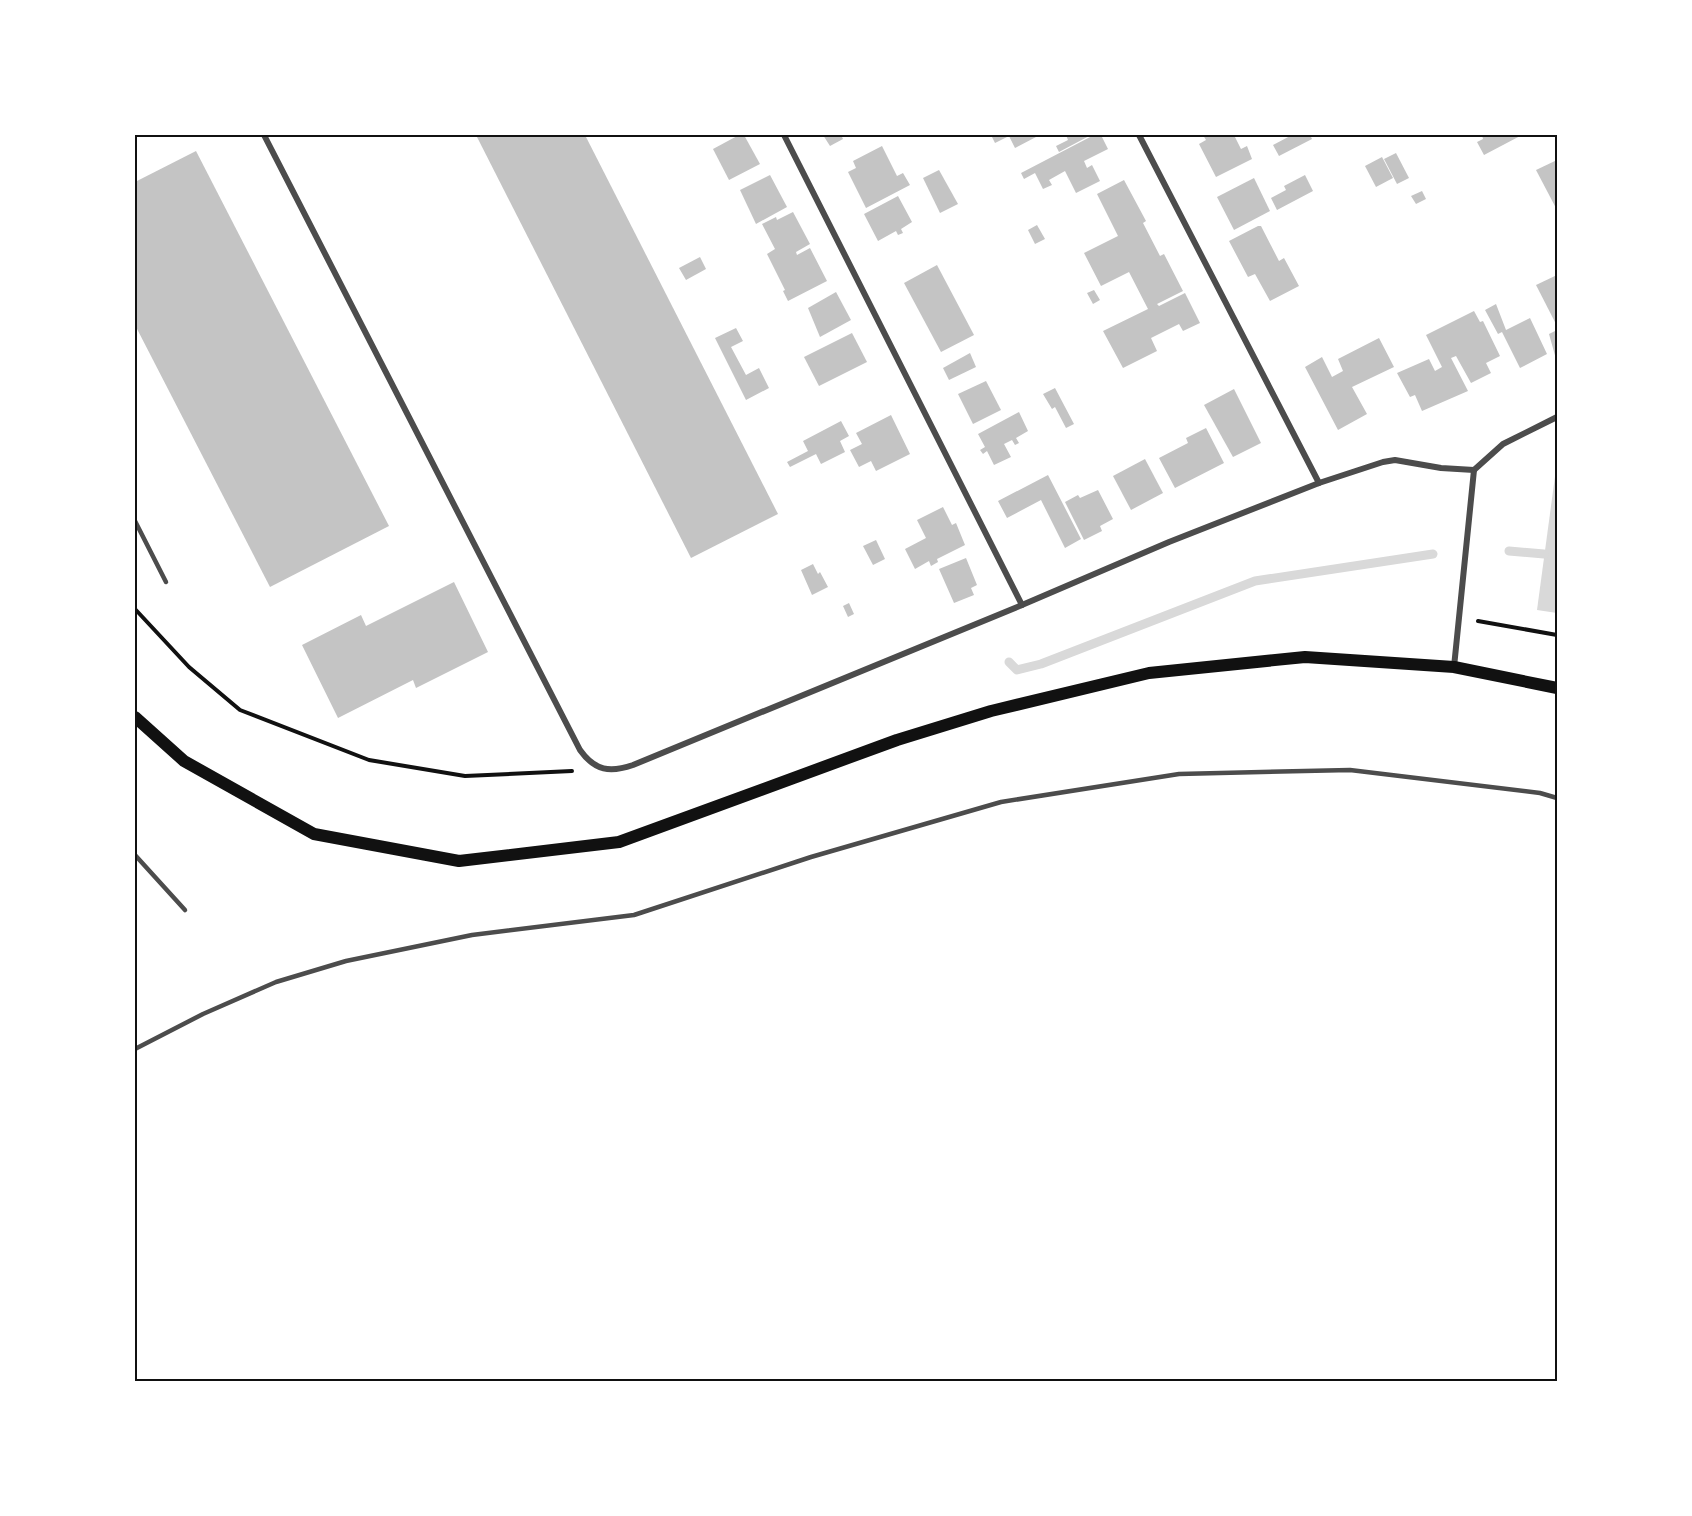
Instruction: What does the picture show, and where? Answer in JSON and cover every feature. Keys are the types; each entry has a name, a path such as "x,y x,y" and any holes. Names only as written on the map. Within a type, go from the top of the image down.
{"main road":[{"path":"135,717 184,761 314,834 459,861 619,843 897,740 991,711 1149,673 1305,657 1454,667 1557,688"}],"street":[{"path":"264,135 580,750 589,762 609,770 633,765 1169,542 1319,483 1395,460 1441,468 1474,470"},
{"path":"784,135 1022,605"},
{"path":"1139,135 1319,483"},
{"path":"1454,667 1474,470 1503,444 1557,417"}],"lane":[{"path":"135,521 166,582"},
{"path":"135,1049 203,1014 276,982 346,961 472,935 634,915 811,857 1001,802 1179,774 1350,770 1539,793 1557,798"},
{"path":"135,855 185,910"}],"path":[{"path":"135,609 189,666 240,710 369,760 465,776 572,772 589,762"},
{"path":"1460,618 1557,635"}],"shaded area":[{"path":"1557,469 1557,613 1537,610"}],"building":[{"path":"476,135 585,135 778,514 691,558"},
{"path":"739,135 744,135 760,164 729,180 713,149"},
{"path":"823,135 841,135 843,139 830,146"},
{"path":"991,135 1035,135 1036,137 1015,148 1009,136 995,143"},
{"path":"1066,135 1091,135 1059,152 1056,146 1068,140"},
{"path":"1094,135 1101,135 1108,149 1084,161 1087,168 1092,165 1100,181 1076,193 1065,171 1049,180 1052,185 1043,189 1035,173 1024,179 1021,173"},
{"path":"1203,135 1234,135 1241,149 1247,146 1252,159 1216,177 1199,144 1206,140"},
{"path":"1292,135 1310,135 1312,139 1279,156 1273,145"},
{"path":"1482,135 1522,135 1484,155 1477,142 1483,139"},
{"path":"882,146 897,176 903,173 910,185 866,208 848,172 856,168 853,161"},
{"path":"196,151 389,526 270,587 135,325 135,182"},
{"path":"1396,153 1409,178 1397,184 1384,159"},
{"path":"1382,157 1393,178 1376,187 1365,166"},
{"path":"1557,160 1557,210 1536,170"},
{"path":"939,170 958,204 940,213 923,178"},
{"path":"770,175 787,207 756,224 740,190"},
{"path":"1305,175 1313,191 1277,210 1271,198 1286,190 1284,186"},
{"path":"1254,178 1270,211 1234,230 1217,197"},
{"path":"1124,180 1146,221 1143,223 1160,256 1164,254 1183,291 1157,304 1159,306 1185,293 1200,323 1183,331 1179,324 1151,338 1157,351 1123,368 1103,331 1148,309 1129,272 1101,286 1084,253 1118,236 1097,194"},
{"path":"1422,191 1426,199 1416,204 1411,196"},
{"path":"898,196 912,222 901,229 903,233 898,235 896,231 878,241 864,214"},
{"path":"793,212 810,244 796,252 797,255 810,248 827,281 788,301 767,254 775,249 762,224"},
{"path":"1037,225 1045,239 1035,244 1028,230"},
{"path":"1261,226 1279,261 1284,258 1299,286 1270,301 1255,274 1248,277 1229,241"},
{"path":"700,257 706,269 686,280 679,268"},
{"path":"937,265 974,335 941,352 904,283"},
{"path":"1557,275 1557,326 1536,285"},
{"path":"1094,290 1100,300 1093,304 1087,293"},
{"path":"836,292 851,320 820,337 808,308"},
{"path":"1496,304 1506,330 1530,318 1547,354 1520,368 1502,332 1498,334 1485,310"},
{"path":"1474,311 1480,322 1483,321 1500,356 1486,363 1491,373 1471,383 1456,356 1451,358 1468,391 1422,411 1415,395 1410,397 1397,373 1429,359 1435,371 1442,367 1426,335"},
{"path":"736,328 743,341 731,347 746,375 759,368 769,388 746,400 715,338"},
{"path":"1557,330 1557,359 1556,359 1549,334"},
{"path":"852,333 867,362 819,386 804,357"},
{"path":"1379,338 1394,367 1352,387 1367,414 1338,430 1305,367 1322,357 1332,377 1343,371 1338,359"},
{"path":"970,353 976,367 949,380 943,368"},
{"path":"986,381 1001,410 973,424 958,394"},
{"path":"1055,388 1074,424 1066,428 1055,407 1052,409 1043,394"},
{"path":"1234,389 1261,443 1233,457 1204,405"},
{"path":"1019,412 1028,431 1016,438 1019,443 1015,445 1012,440 1004,444 1011,457 994,465 987,451 983,454 980,450 985,447 978,434"},
{"path":"891,415 910,454 876,471 871,461 859,467 850,450 862,444 856,433"},
{"path":"841,421 849,436 840,441 845,452 821,464 816,454 790,467 787,462 808,451 803,441"},
{"path":"1206,428 1224,463 1175,488 1159,458 1188,443 1186,438"},
{"path":"1145,459 1163,493 1131,510 1113,476"},
{"path":"1048,475 1081,539 1065,548 1041,500 1007,518 998,501"},
{"path":"1098,490 1113,519 1100,526 1102,531 1084,540 1065,502 1078,495 1080,498"},
{"path":"943,507 952,525 956,523 965,545 937,559 938,562 931,566 929,561 915,569 905,549 926,538 917,520"},
{"path":"876,540 885,559 873,565 863,546"},
{"path":"966,558 977,585 971,588 974,595 954,603 939,569"},
{"path":"813,564 828,587 812,595 801,570"},
{"path":"454,582 488,652 416,688 413,680 338,718 302,645 361,615 366,626"},
{"path":"849,603 854,614 848,617 843,606"}],"waterway":[{"path":"1509,551 1544,554"},
{"path":"1009,662 1017,670 1041,664 1255,581 1433,554"}]}
